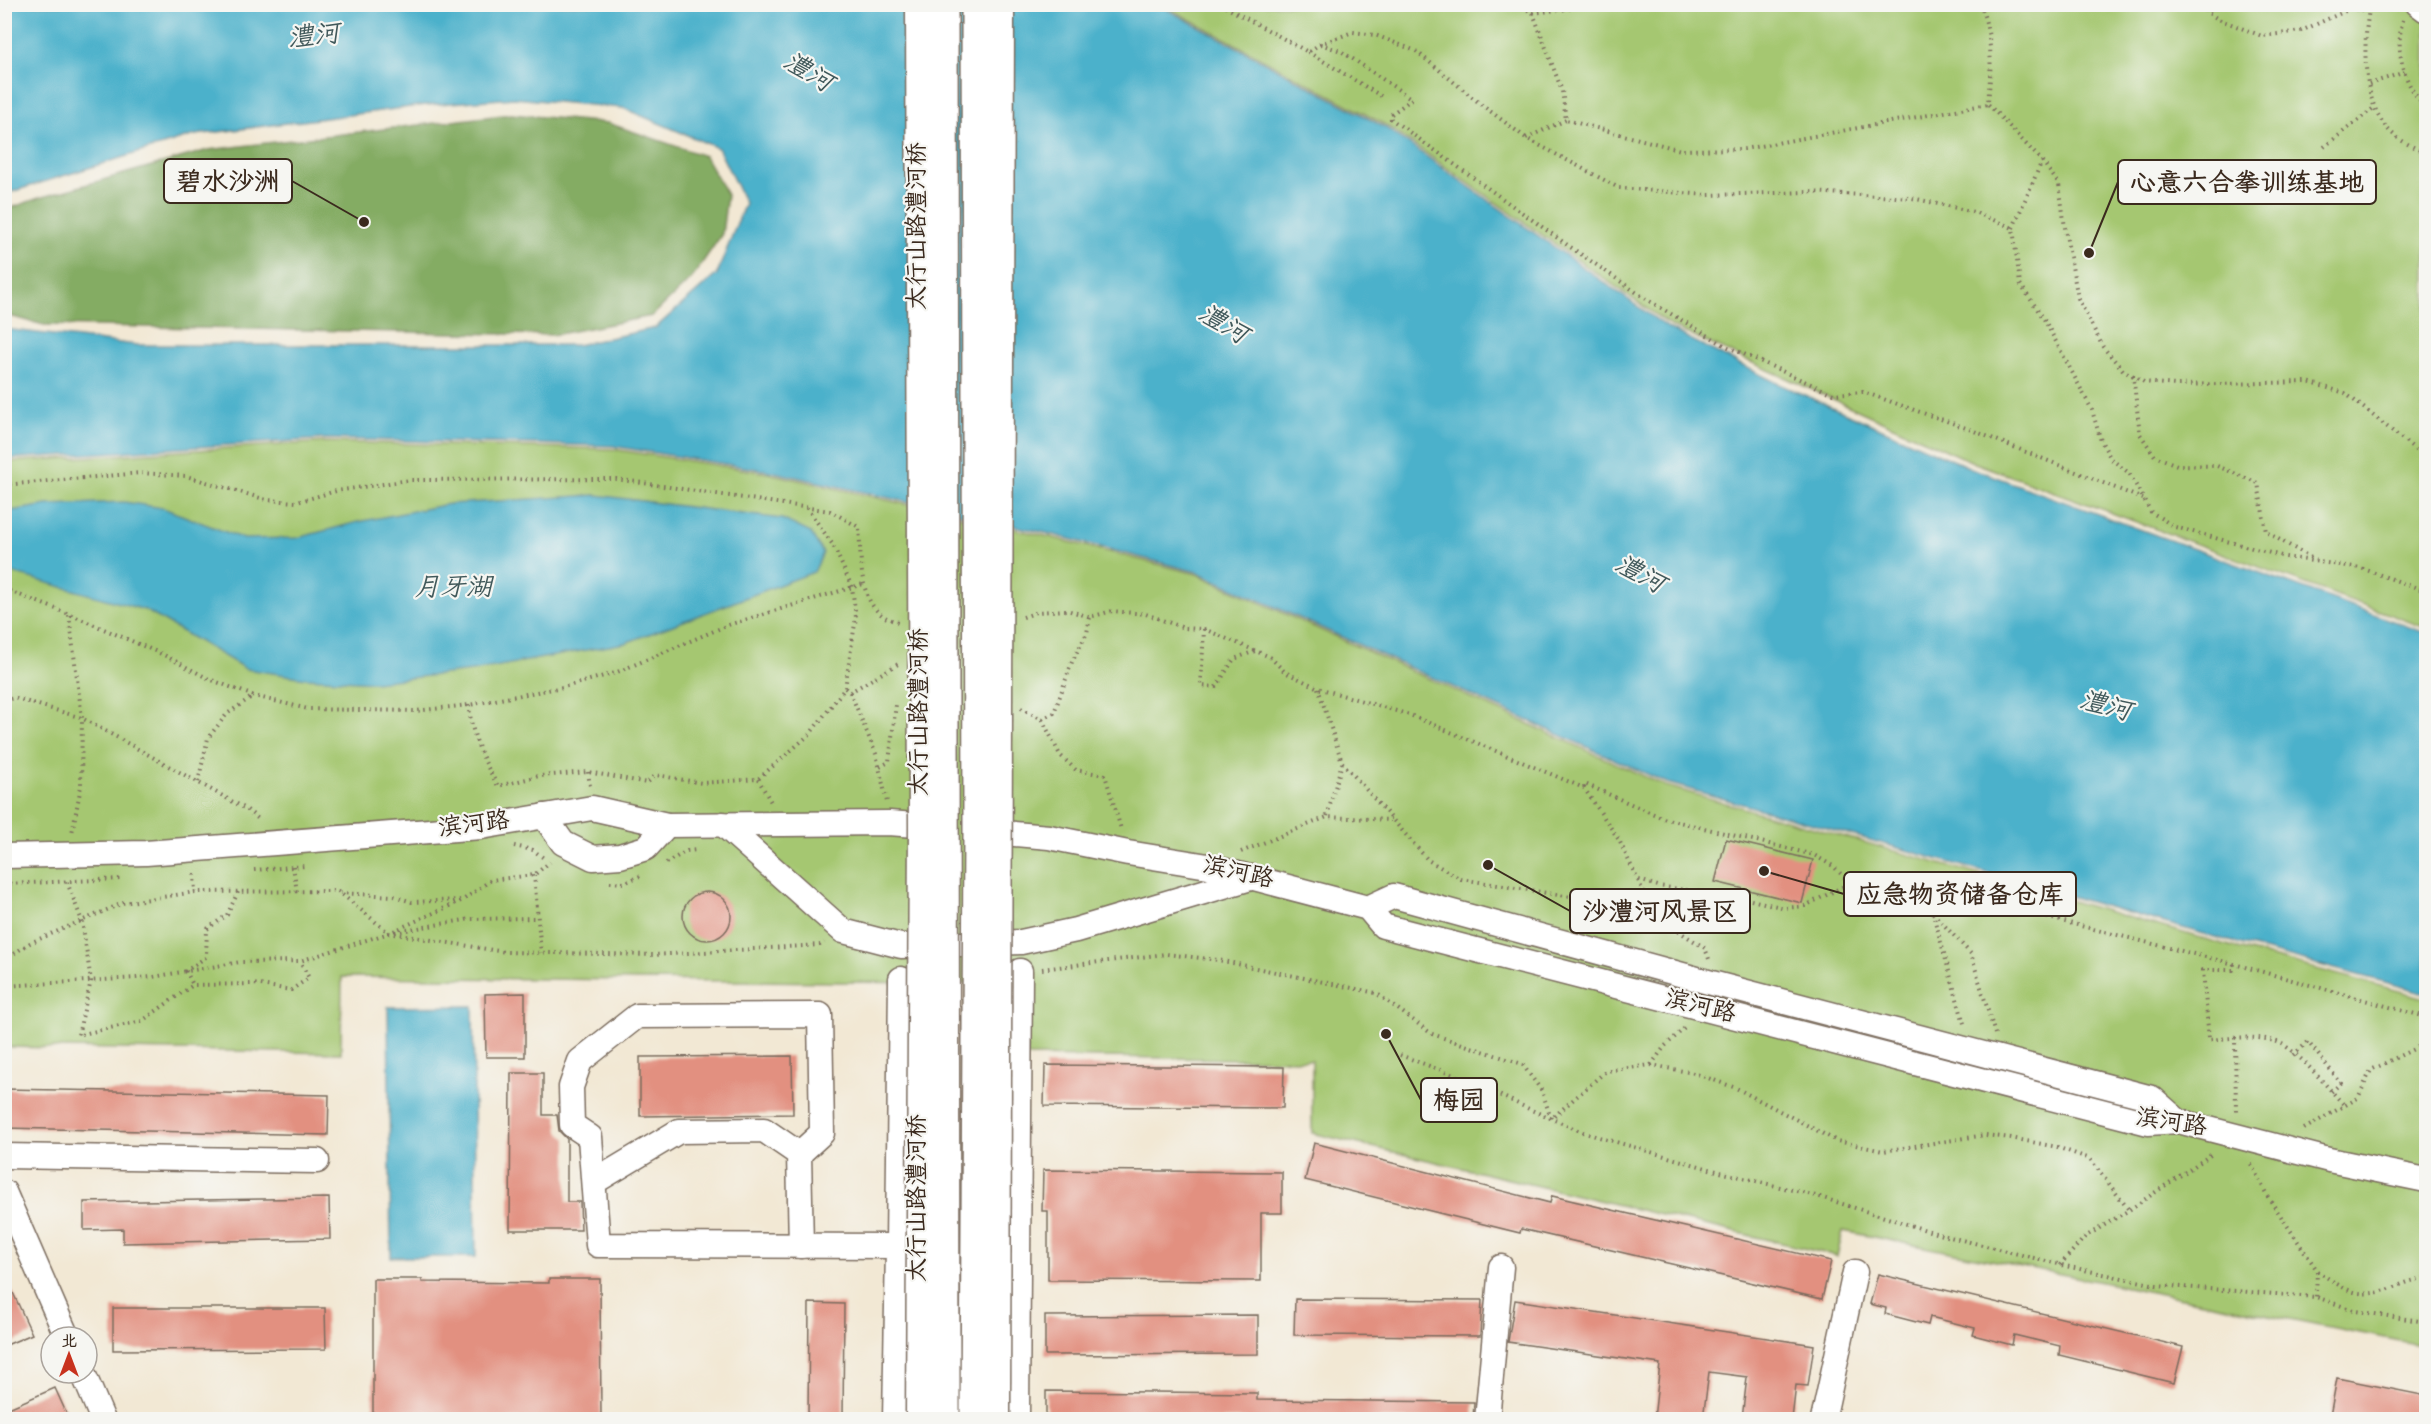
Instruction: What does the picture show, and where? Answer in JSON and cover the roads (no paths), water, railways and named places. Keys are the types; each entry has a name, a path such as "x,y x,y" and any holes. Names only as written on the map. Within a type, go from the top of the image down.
{"main road":[{"name":"太行山路澧河桥","path":"941,4 931,826 943,1419"},
{"path":"977,1419 989,832 978,4"}],"street":[{"name":"太行山路澧河桥","path":"918,4 931,826 918,1419"},
{"path":"998,1419 989,832 1002,4"},
{"name":"滨河路","path":"4,856 146,853 481,827 592,808 667,825 729,830 889,823 931,826"},
{"path":"544,816 563,843 564,856 593,858 620,856 646,848 667,825"},
{"path":"729,830 843,931 901,946 1021,942 1076,930 1255,877"},
{"name":"滨河路","path":"989,832 1049,837 1208,866 1255,877 1368,908 1383,926 2148,1123 2178,1121 2427,1180"},
{"path":"1368,908 1394,896 1706,982 2152,1098 2178,1121"},
{"path":"1017,1419 1020,971"},
{"path":"895,1419 901,979"},
{"path":"1695,1006 1706,982"},
{"path":"801,1246 799,1154 822,1133 820,1015 637,1016 580,1061 571,1087 572,1125 590,1137 598,1245 801,1246 898,1246"},
{"path":"1965,1076 1972,1051"},
{"path":"594,1182 679,1131 764,1130 799,1154"},
{"path":"4,1156 317,1161"},
{"path":"4,1192 62,1325"},
{"path":"1488,1419 1501,1267"},
{"path":"1823,1419 1855,1272"},
{"path":"88,1385 103,1419"}],"water":[{"name":"澧河","path":"5,5 1159,5 1386,128 1670,329 1777,383 1971,468 2426,633 2426,993 2218,938 1667,783 1197,572 1050,534 769,471 612,446 326,439 5,459 5,329 137,345 577,345 655,328 717,274 745,203 718,148 623,108 514,98 426,105 195,135 5,194"},
{"name":"月牙湖","path":"596,495 782,519 811,533 823,553 814,572 625,643 472,671 375,682 306,678 246,669 145,610 5,571 5,512 47,505 124,502 163,508 244,539 297,538 358,522 449,504"},
{"path":"473,1006 476,1257 391,1257 388,1007"}],"place":[{"name":"碧水沙洲","path":"364,222"},
{"name":"心意六合拳训练基地","path":"2089,253"},
{"name":"沙澧河风景区","path":"1488,865"},
{"name":"应急物资储备仓库","path":"1764,871"},
{"name":"梅园","path":"1386,1034"}]}
